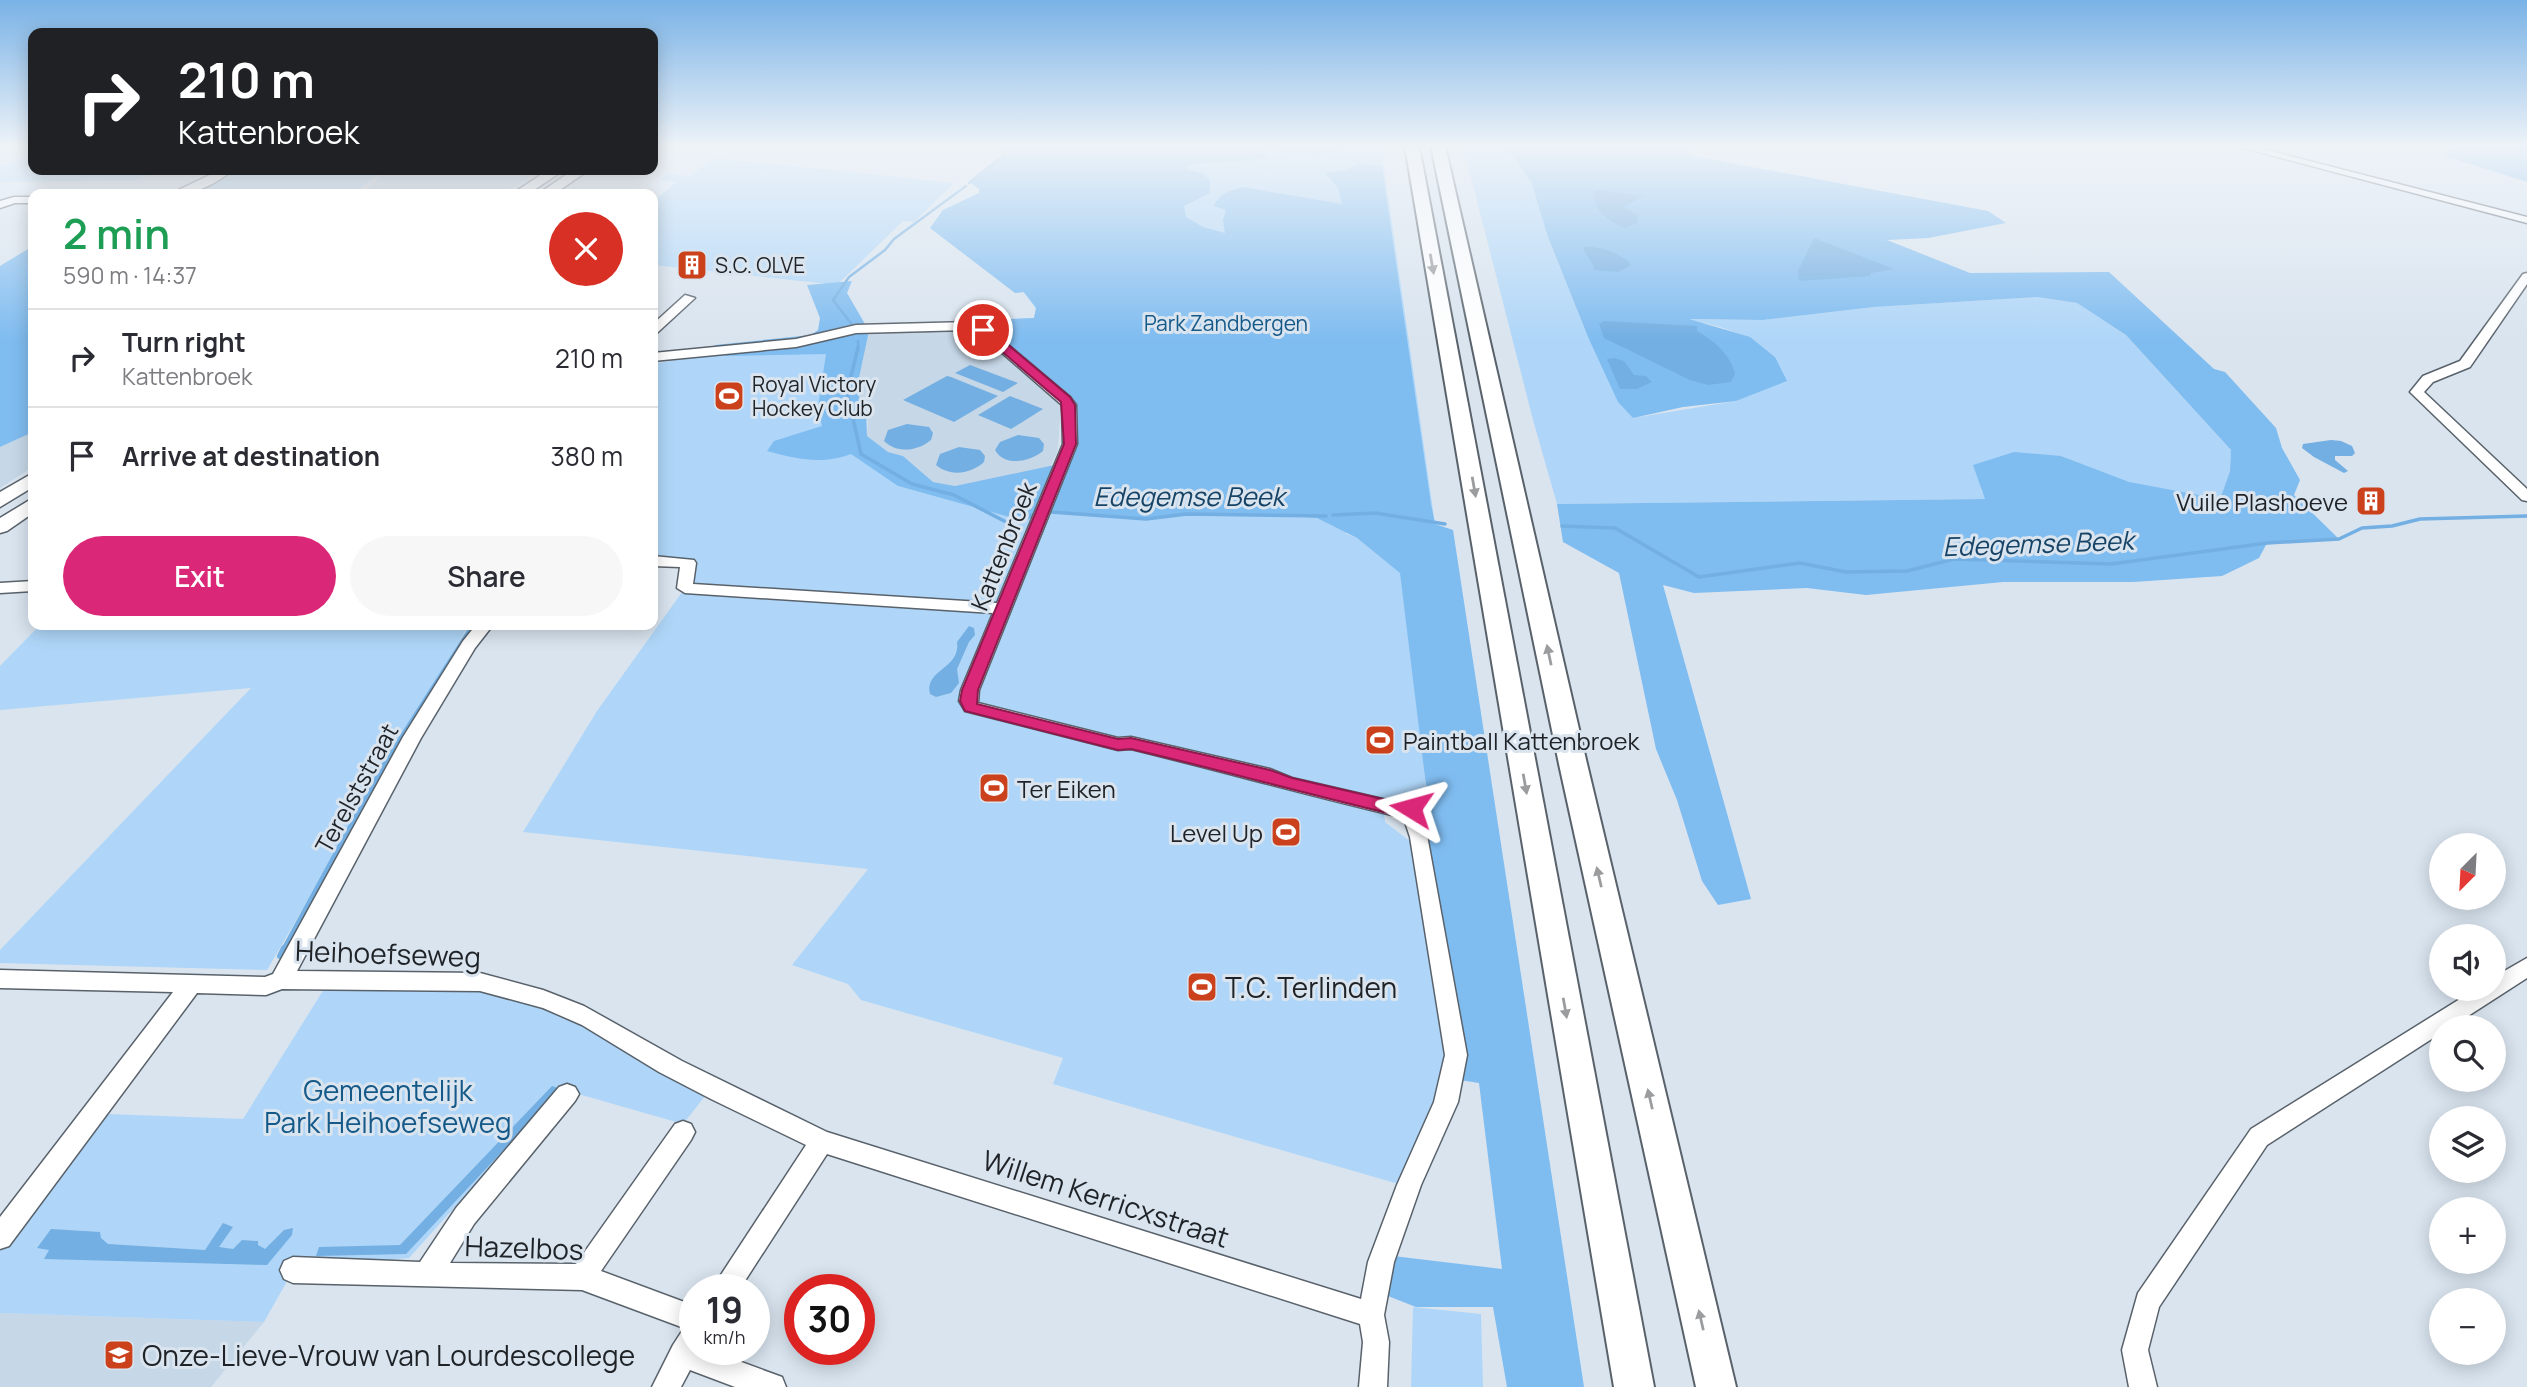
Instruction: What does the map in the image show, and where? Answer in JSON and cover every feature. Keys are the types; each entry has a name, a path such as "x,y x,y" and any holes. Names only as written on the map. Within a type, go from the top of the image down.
{"highway":[{"path":"1424,211 1634,1387"},
{"path":"1452,211 1576,777 1716,1387"}],"main road":[{"path":"0,500 28,482"},
{"path":"0,527 28,507"}],"street":[{"path":"2491,211 2527,220"},
{"path":"2527,276 2465,363 2428,379 2417,392 2527,497"},
{"path":"658,326 689,298"},
{"name":"Kattenbroek","path":"658,357 818,340 827,334 856,329 956,326 983,330 1069,405 1070,444 970,690 968,701 971,708 1118,744 1131,743 1270,776 1287,784 1407,816 1420,837 1456,1055 1446,1102 1409,1185 1381,1262 1371,1315"},
{"path":"658,561 688,563 685,588 1004,609"},
{"path":"0,588 28,586"},
{"name":"Terelststraat","path":"281,980 412,737 439,691 482,630"},
{"path":"2506,980 2527,967"},
{"name":"Heihoefseweg","path":"0,979 266,986 281,980 480,982 536,995 567,1007 680,1072 822,1140"},
{"path":"0,1237 191,985"},
{"path":"2143,1387 2135,1350 2147,1303 2209,1207 2259,1137 2473,1001"},
{"name":"Hazelbos","path":"427,1275 465,1216 567,1094"},
{"path":"582,1278 683,1132"},
{"path":"734,1274 822,1140"},
{"name":"Willem Kerricxstraat","path":"822,1140 1371,1315"},
{"name":"Hazelbos","path":"293,1270 582,1278 679,1313"},
{"path":"1371,1315 1376,1342 1373,1387"},
{"path":"666,1387 679,1362"},
{"path":"729,1365 772,1387"}],"shaded area":[{"path":"1600,211 1630,211 1638,216 1637,223 1625,228"},
{"path":"1814,238 1894,269 1871,273 1870,276 1799,281 1798,271"},
{"path":"1585,247 1610,251 1631,265 1618,272 1594,270 1583,249"},
{"path":"1604,321 1697,326 1697,331 1725,354 1735,374 1731,382 1708,385 1690,380 1604,338 1599,324"},
{"path":"958,330 988,338 1061,403 1058,450 1050,467 955,486 933,482 903,456 888,452 867,436 868,422 856,392 869,331"},
{"path":"1607,359 1624,361 1634,375 1646,376 1652,382 1637,389 1620,389"},
{"path":"970,365 1018,383 1003,392 955,373"},
{"path":"947,376 998,396 954,422 903,400"},
{"path":"1010,396 1043,409 1011,429 978,415"},
{"path":"907,424 929,427 933,433 931,440 920,447 908,449 895,448 884,441 888,430"},
{"path":"28,434 28,470 0,488 0,447"},
{"path":"1018,435 1039,438 1044,444 1043,451 1032,458 1018,461 999,456 995,450 1000,442"},
{"path":"2331,440 2352,446 2355,453 2352,456 2335,456 2335,460 2348,471 2344,473 2302,448 2303,444"},
{"path":"959,447 980,450 985,456 984,462 973,469 960,472 948,471 936,465 940,454"},
{"path":"969,626 974,628 975,635 957,669 959,683 951,693 936,697 930,694 932,679 954,658 957,642"},
{"path":"552,1086 561,1089 406,1254 316,1256 319,1247 400,1245"},
{"path":"223,1223 233,1227 219,1247 233,1249 242,1240 258,1241 258,1245 265,1249 284,1230 293,1228 292,1235 267,1265 44,1259 49,1250 37,1248 51,1229 100,1232 101,1238 108,1244 205,1250"},
{"name":"Onze-Lieve-Vrouw van Lourdescollege","path":"0,1313 264,1322 211,1387 0,1387"}],"green space":[{"path":"658,211 926,211 914,222 903,221 837,285 658,266"},
{"name":"Park Zandbergen","path":"942,211 1185,211 1186,217 1203,227 1225,233 1223,220 1226,211 1388,211 1435,524 1453,530 1584,1387 1507,1387 1493,1307 1416,1307 1388,1296 1393,1256 1502,1269 1479,1083 1460,1080 1422,814 1431,809 1400,573 1357,538 1317,518 1274,514 1187,514 1146,519 1044,511 1020,520 898,486 851,454 809,460 767,451 774,441 822,426 818,407 826,354 726,356 715,345 811,335 818,330 820,318 807,285 852,281 847,293 869,331 856,392 866,408 867,436 888,452 903,456 933,482 955,486 1064,463 1069,405 983,330 983,320 1034,318 1036,308 1024,292 1015,293 930,228"},
{"name":"Park Zandbergen","path":"944,211 1390,211 1435,524 1345,533 1357,538 1401,573 1431,809 1383,799 1385,822 1411,842 1428,907 1448,1077 1402,1185 1053,1084 1063,1058 861,1000 848,984 792,965 868,869 523,832 597,711 655,630 658,630 658,626 685,588 688,563 658,561 658,363 698,356 833,350 825,401 898,486 1020,520 1064,463 1069,405 983,320 1034,318 1036,308 1020,288"},
{"path":"1480,211 1540,211 1588,337 1633,418 1736,401 1752,394 1775,357 1732,331 1683,319 1763,320 1874,307 2037,297 2077,303 2126,335 2231,450 2230,471 2220,499 2129,483 2061,456 1981,490 1986,499 1557,504"},
{"path":"1540,211 1988,211 2006,223 1928,238 1887,240 1970,273 2109,272 2214,369 2225,372 2276,428 2282,448 2300,480 2294,495 2339,539 2267,543 2259,558 2222,576 2133,582 2003,582 1866,595 1807,588 1694,593 1663,585 1751,899 1718,905 1702,881 1677,800 1656,749 1619,573 1563,542 1557,504 1985,499 1973,465 2014,452 2061,456 2129,482 2220,499 2230,471 2231,450 2126,335 2077,303 2037,297 1874,307 1763,320 1689,319 1750,337 1775,357 1787,381 1736,401 1683,407 1633,418 1618,402 1588,337"},
{"path":"28,249 28,434 0,447 0,266"},
{"path":"35,630 466,630 267,970 0,963 0,950 251,688 0,710 0,666"},
{"name":"Gemeentelijk Park Heihoefseweg","path":"478,986 531,998 709,1091 683,1124 561,1089 409,1258 295,1267 264,1322 0,1313 0,1251 108,1114 243,1119 324,989"},
{"path":"1413,1307 1481,1314 1483,1387 1411,1387"}],"waterway":[{"name":"Edegemse Beek","path":"853,326 833,300 849,277 932,211"},
{"name":"Edegemse Beek","path":"858,341 858,348"},
{"name":"Edegemse Beek","path":"858,348 847,392 861,454 912,484 954,495 1010,524 1019,523 1039,511"},
{"name":"Edegemse Beek","path":"1051,512 1146,519 1187,514 1326,516"},
{"name":"Edegemse Beek","path":"1333,515 1375,513 1445,524"},
{"name":"Edegemse Beek","path":"1562,526 1615,528 1699,577 1800,563 1846,572 1907,571 1954,559 2111,564 2267,543 2339,539 2362,528 2392,526 2420,519 2527,516"},
{"path":"283,950 385,763 470,630"},
{"path":"280,956 283,950"}],"place":[{"name":"S.C. OLVE","path":"692,265"},
{"name":"Royal Victory Hockey Club","path":"729,396"},
{"name":"Vuile Plashoeve","path":"2371,501"},
{"name":"Paintball Kattenbroek","path":"1380,740"},
{"name":"Ter Eiken","path":"994,788"},
{"name":"Level Up","path":"1286,832"},
{"name":"T.C. Terlinden","path":"1202,987"},
{"name":"Onze-Lieve-Vrouw van Lourdescollege","path":"119,1355"}],"route":[{"path":"983,330 1069,405 1070,444 970,690 968,701 971,708 1118,744 1131,743 1270,776 1287,784 1384,804 1400,810 1411,808"}]}
